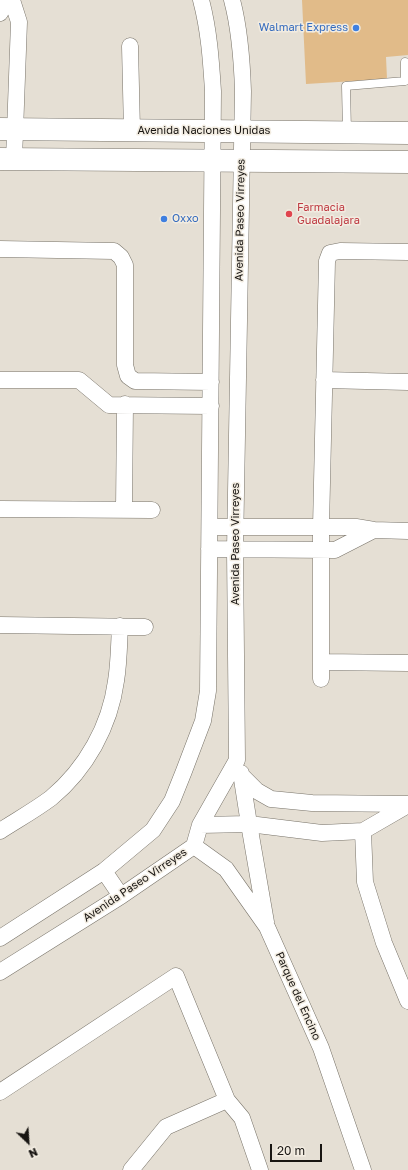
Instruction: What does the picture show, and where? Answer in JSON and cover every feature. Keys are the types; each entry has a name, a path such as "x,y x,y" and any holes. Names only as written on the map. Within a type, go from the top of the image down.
{"street":[{"path":"0,13 7,0"},
{"path":"12,0 20,22 7,129 7,159 408,162"},
{"path":"0,938 104,871 153,830 172,801 203,721 208,691 213,91 211,51 207,23 201,0"},
{"name":"Avenida Paseo Virreyes","path":"0,972 121,896 194,846 200,825 238,760 235,527 242,160 242,51 237,19 232,0"},
{"path":"130,46 132,131"},
{"name":"Avenida Naciones Unidas","path":"7,129 408,133"},
{"path":"0,249 114,251 121,256 125,266 125,365 128,376 135,381 159,381 174,390 211,386"},
{"path":"321,679 324,380 327,261 330,253 340,251 408,252"},
{"path":"0,380 79,380 109,404 211,406"},
{"path":"324,380 408,382"},
{"path":"124,510 125,404"},
{"path":"0,509 152,510"},
{"path":"210,527 356,527 374,530 408,531"},
{"path":"209,549 335,550 374,530"},
{"path":"0,625 145,627"},
{"path":"2,825 51,798 75,774 90,754 111,708 117,681 120,626"},
{"path":"321,662 408,663"},
{"path":"238,760 268,927"},
{"path":"242,776 257,791 271,799 312,803 408,805"},
{"path":"200,825 249,824 322,834 363,831 408,805"},
{"path":"363,831 365,882 384,943 408,1001"},
{"name":"Parque del Encino","path":"194,846 226,869 268,927 321,1048 363,1170"},
{"path":"104,871 121,896"},
{"path":"0,1092 176,976 227,1100 242,1118 260,1170"},
{"path":"131,1170 166,1126 227,1100"}],"lane":[{"path":"348,132 346,86 405,81 405,62"}],"building":[{"name":"Walmart Express","path":"302,0 408,0 408,55 386,57 387,79 306,84"}],"place":[{"name":"Walmart Express","path":"356,28"},
{"name":"Farmacia Guadalajara","path":"289,214"},
{"name":"Oxxo","path":"164,219"}]}
